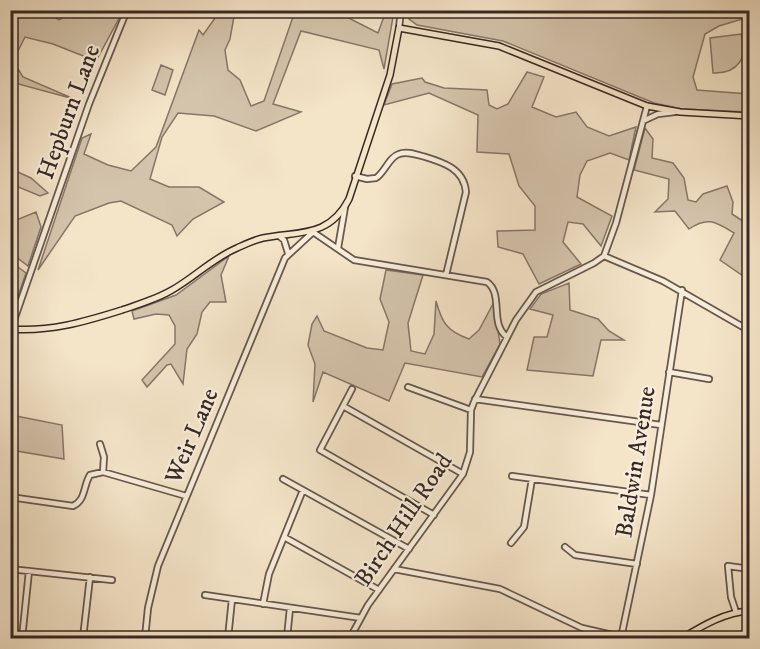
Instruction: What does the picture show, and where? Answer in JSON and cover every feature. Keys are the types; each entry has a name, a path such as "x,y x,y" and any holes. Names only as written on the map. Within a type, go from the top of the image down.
{"main road":[{"path":"11,329 47,330 69,326 138,304 173,289 231,250 260,239 313,232 333,220 345,207 356,176 390,75 399,28 499,46 647,106 676,112 750,116"},
{"path":"682,639 707,624 736,612 750,611"}],"street":[{"name":"Hepburn Lane","path":"11,329 89,104 127,10"},
{"path":"399,28 401,10"},
{"path":"647,106 610,244 604,256 682,290 750,331"},
{"path":"644,121 658,114 676,112"},
{"path":"356,176 367,179 376,178 395,156 404,152 441,162 459,174 464,181 466,192 446,275"},
{"path":"338,248 345,207"},
{"path":"313,232 349,257 361,261 478,279 491,285 494,290 498,325 507,337"},
{"name":"Weir Lane","path":"146,639 148,608 158,566 186,496 278,273 288,253 313,232"},
{"path":"279,236 284,240 288,253"},
{"name":"Birch Hill Road","path":"350,639 361,618 394,569 463,474 470,452 471,410 475,399 524,308 536,292 604,256"},
{"name":"Baldwin Avenue","path":"621,638 651,495 682,290"},
{"path":"669,372 709,379"},
{"path":"408,387 471,410"},
{"path":"352,389 321,451 434,515"},
{"path":"475,399 661,426"},
{"path":"343,406 463,474"},
{"path":"100,444 104,457 103,472"},
{"path":"10,497 74,506 82,498 86,481 90,475 103,472 186,496"},
{"path":"512,476 651,495"},
{"path":"283,479 409,549"},
{"path":"511,543 524,527 532,479"},
{"path":"263,604 269,574 303,490"},
{"path":"284,537 380,590"},
{"path":"565,547 575,555 637,564"},
{"path":"736,612 731,597 728,566 750,569"},
{"path":"10,569 112,580"},
{"path":"394,569 500,589 582,628 621,638"},
{"path":"22,639 29,571"},
{"path":"83,639 90,577"},
{"path":"205,595 361,618"},
{"path":"228,639 232,599"},
{"path":"287,639 290,608"}],"shaded area":[{"path":"11,10 48,11 59,20 73,11 123,11 96,61 53,44 25,37 13,61 23,77 74,99 11,82"},
{"path":"224,11 235,11 230,39 225,50 228,70 240,80 251,106 264,101 295,11 335,11 378,33 386,11 394,11 384,69 379,50 301,31 273,104 301,112 256,131 214,116 178,113 162,137 150,179 169,187 199,187 224,202 193,219 177,236 172,225 121,201 109,203 75,216 38,270 82,138 91,134 84,154 108,165 131,171 156,147 199,30 203,35 215,18"},
{"path":"408,11 749,11 749,17 719,26 705,34 693,77 697,90 749,94 749,112 682,109 654,103 503,41 417,25 409,19"},
{"path":"741,34 744,50 739,62 729,71 713,73 710,38"},
{"path":"161,65 173,70 165,95 152,90"},
{"path":"527,72 544,77 532,107 556,117 576,112 587,127 609,136 636,127 629,160 610,153 587,161 580,175 577,197 612,216 601,246 583,224 568,222 563,242 581,264 539,284 523,254 498,247 497,231 535,230 535,206 519,186 509,154 477,152 478,115 429,93 384,105 392,84 422,78 425,82 444,88 487,90 489,105 497,109 508,104"},
{"path":"645,128 653,139 652,158 673,163 684,178 688,200 696,202 703,194 727,186 733,202 732,214 749,225 749,280 720,260 734,233 712,222 702,223 689,229 675,211 655,212 668,199 669,179 634,170"},
{"path":"11,169 31,178 48,193 40,196 11,184"},
{"path":"36,212 41,227 28,266 11,253 11,216 19,219"},
{"path":"229,256 221,275 226,302 210,302 202,312 197,334 187,349 183,384 171,364 167,365 147,387 142,380 175,344 175,326 169,315 156,314 134,319 132,311 176,295"},
{"path":"11,262 26,273 11,317"},
{"path":"386,270 423,275 408,323 411,351 425,354 434,334 436,301 446,325 455,333 469,339 479,330 494,302 500,344 482,377 405,363 389,401 323,372 313,402 315,364 308,345 312,324 317,316 324,331 367,348 383,350 389,322 380,299"},
{"path":"569,283 570,310 598,319 609,331 624,340 601,340 593,376 527,370 534,337 547,337 553,315 530,309 541,294"},
{"path":"11,415 62,425 64,459 11,450"}]}
